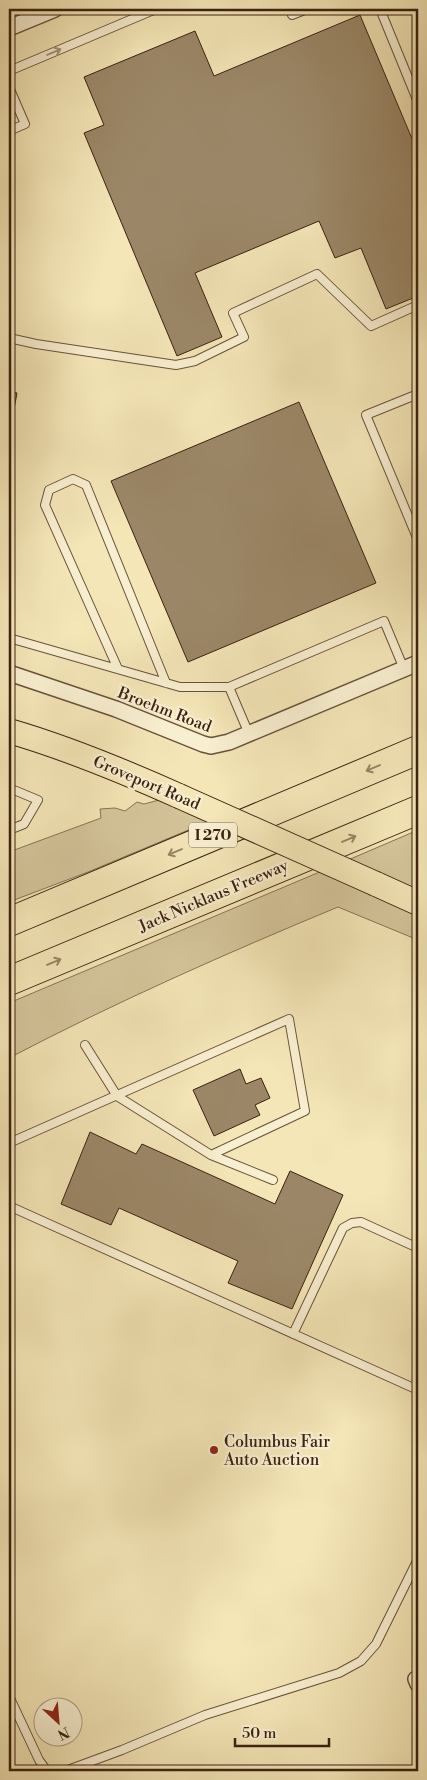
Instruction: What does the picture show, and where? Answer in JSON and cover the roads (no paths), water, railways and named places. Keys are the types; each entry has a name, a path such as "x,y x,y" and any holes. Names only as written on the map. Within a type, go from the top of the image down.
{"highway":[{"name":"I 270","path":"9,922 418,750"},
{"name":"Jack Nicklaus Freeway","path":"9,981 418,810"}],"main road":[{"name":"Groveport Road","path":"9,731 94,759 418,903"}],"street":[{"path":"9,28 55,9"},
{"name":"Broehm Road","path":"9,673 116,709 211,746 220,745 249,734 411,666"}],"lane":[{"path":"9,71 156,9"},
{"path":"290,9 292,14 307,9"},
{"path":"380,9 418,102"},
{"path":"9,87 12,101 25,124 9,131"},
{"path":"9,338 46,346 176,365 195,361 244,337 233,313 317,274 371,326 418,304"},
{"path":"418,394 366,415 418,540"},
{"path":"118,669 45,505 49,490 74,479 86,485 166,683"},
{"path":"9,638 180,687 229,687 384,621 411,666"},
{"path":"229,687 249,734"},
{"path":"9,788 38,800 24,824 9,830"},
{"path":"9,1143 289,1019 305,1111 211,1155"},
{"path":"85,1045 117,1096 211,1155 273,1180"},
{"path":"9,1206 418,1390"},
{"path":"293,1334 343,1228 352,1223 361,1222 418,1248"},
{"path":"65,1771 122,1750 205,1715 340,1673 361,1661 376,1644 418,1559"},
{"path":"9,1696 39,1760 47,1771"}],"place":[{"name":"Columbus Fair Auto Auction","path":"214,1450"}]}
